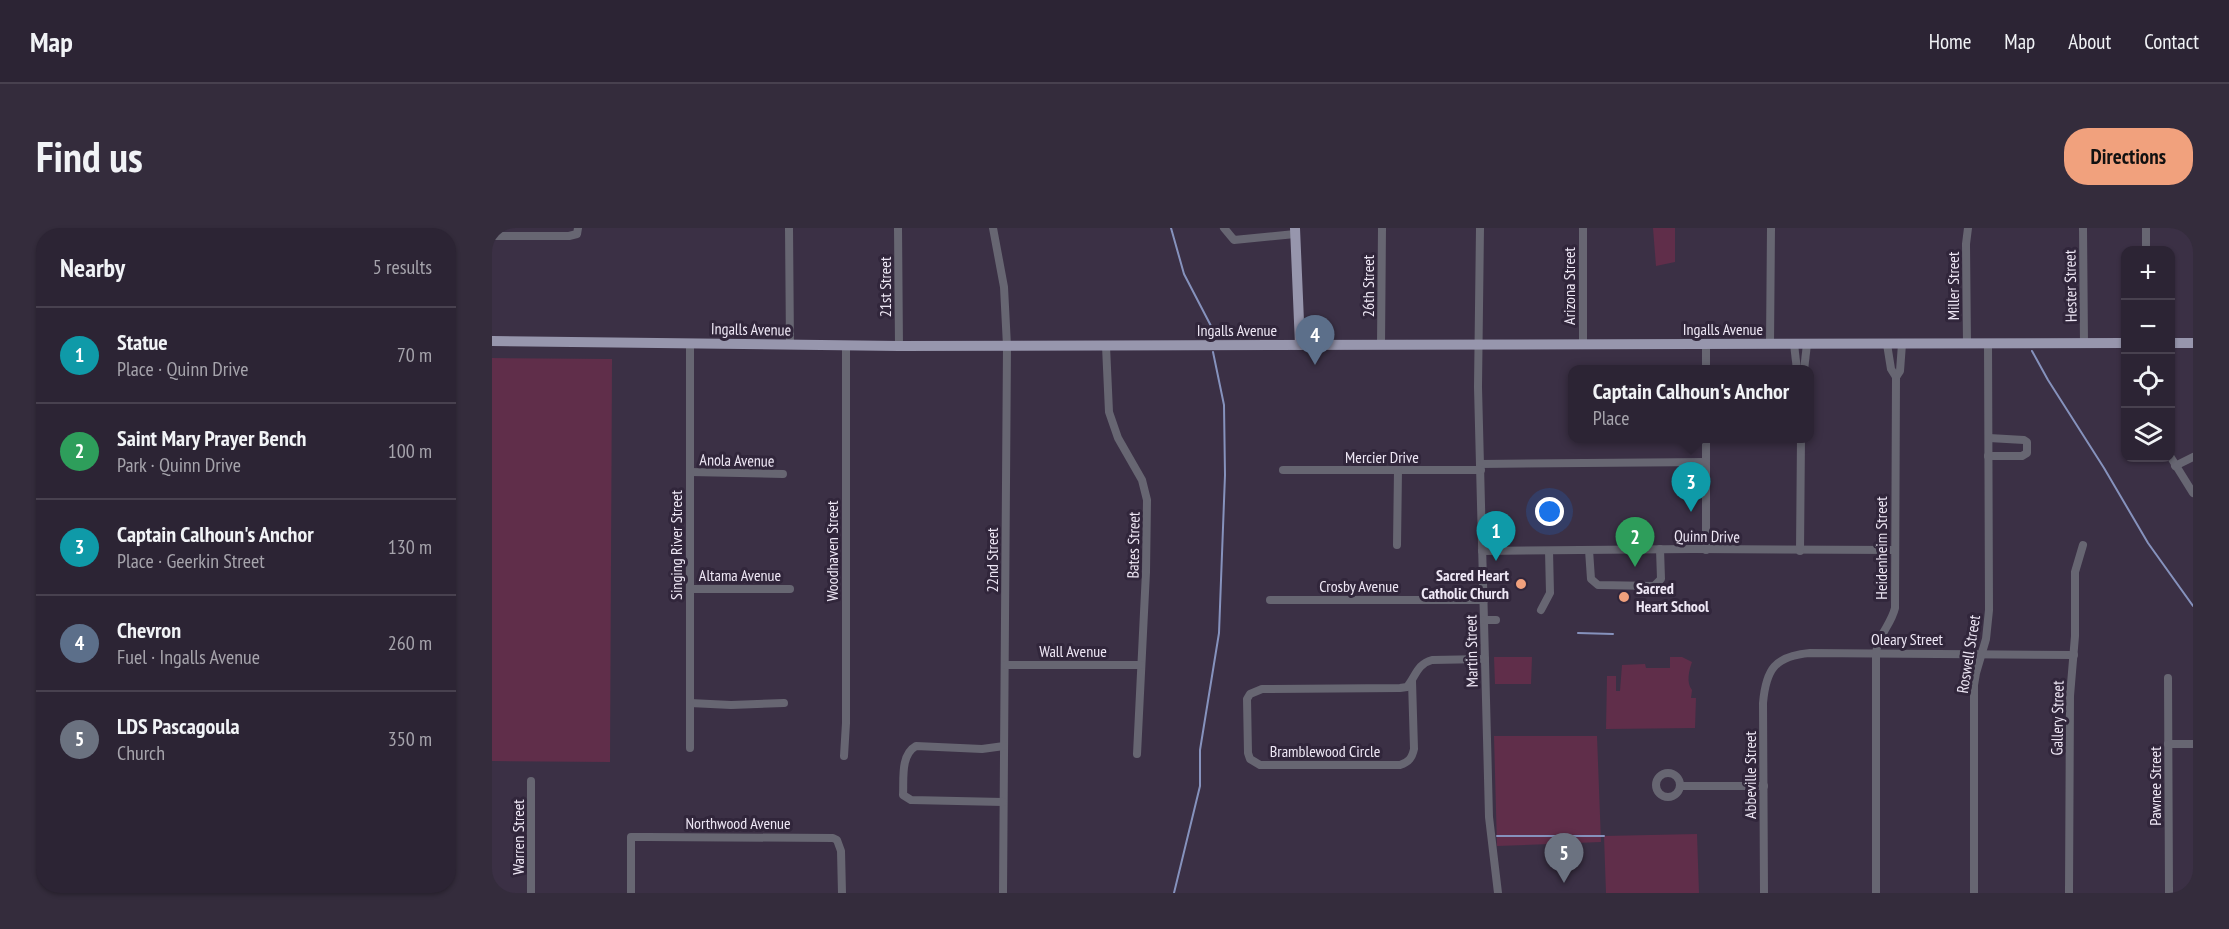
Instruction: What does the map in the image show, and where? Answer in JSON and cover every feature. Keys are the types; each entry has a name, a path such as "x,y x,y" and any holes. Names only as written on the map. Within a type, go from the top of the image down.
{"main road":[{"path":"1295,231 1300,345"},
{"name":"Ingalls Avenue","path":"492,341 846,346 2121,343"},
{"path":"2175,343 2193,343"}],"street":[{"path":"492,236 569,236 577,234 578,228"},
{"path":"789,228 789,345"},
{"name":"21st Street","path":"898,228 898,346"},
{"name":"22nd Street","path":"993,228 1004,287 1007,346 1003,893"},
{"path":"1224,228 1234,240 1295,231"},
{"name":"26th Street","path":"1381,345 1382,228"},
{"name":"Martin Street","path":"1480,228 1478,345 1489,817 1498,893"},
{"name":"Arizona Street","path":"1583,228 1583,344"},
{"path":"1770,228 1770,344"},
{"name":"Miller Street","path":"1967,343 1966,244 1968,228"},
{"name":"Hester Street","path":"2082,228 2084,343"},
{"path":"2146,228 2146,246"},
{"name":"Singing River Street","path":"690,343 690,748"},
{"name":"Roswell Street","path":"1974,893 1974,685 1989,610 1988,343"},
{"path":"1706,344 1706,365"},
{"path":"1794,344 1797,365"},
{"path":"1804,365 1807,344"},
{"path":"1887,344 1891,369 1896,377"},
{"name":"Heidenheim Street","path":"1876,893 1876,653 1895,608 1896,377 1900,371 1902,344"},
{"name":"Woodhaven Street","path":"844,756 846,723 846,346"},
{"name":"Bates Street","path":"1106,346 1109,412 1118,438 1142,480 1147,500 1146,572 1137,754"},
{"path":"1988,456 2022,456 2027,453 2028,449 2027,442 2024,440 1989,438"},
{"path":"1706,443 1706,550"},
{"path":"1800,443 1800,550"},
{"path":"2175,466 2193,457"},
{"name":"Mercier Drive","path":"1283,470 1398,470 1706,462"},
{"path":"2173,462 2193,493"},
{"path":"1397,545 1398,470"},
{"name":"Anola Avenue","path":"690,472 783,474"},
{"name":"Gallery Street","path":"2069,893 2070,696 2075,572 2083,545"},
{"path":"1589,550 1592,579 1598,585 1654,586 1661,579 1660,549"},
{"name":"Quinn Drive","path":"1482,551 1895,550"},
{"path":"1540,610 1550,593 1548,551"},
{"name":"Altama Avenue","path":"690,589 790,589"},
{"name":"Crosby Avenue","path":"1270,600 1484,600"},
{"path":"1484,620 1496,620"},
{"name":"Oleary Street","path":"1778,662 1793,654 1810,652 2073,655"},
{"path":"1410,686 1418,668 1425,662 1485,659"},
{"name":"Abbeville Street","path":"1764,893 1764,683 1771,669 1778,662"},
{"name":"Wall Avenue","path":"1005,665 1141,665"},
{"name":"Pawnee Street","path":"2168,678 2169,893"},
{"name":"Bramblewood Circle","path":"1410,686 1413,697 1414,749 1410,760 1406,763 1400,765 1260,765 1250,759 1247,699 1255,690 1410,686"},
{"path":"690,703 784,703"},
{"path":"2168,744 2193,744"},
{"path":"1003,802 911,800 903,795 907,756 916,746 982,749 1004,746"},
{"name":"Warren Street","path":"531,782 531,893"},
{"path":"1680,786 1764,786"},
{"name":"Northwood Avenue","path":"631,893 631,837 639,837 827,837 837,840 841,851 842,893"}],"shaded area":[{"path":"1653,228 1675,228 1675,262 1656,266"},
{"path":"492,358 612,359 610,762 492,761"},
{"path":"1494,657 1532,657 1531,684 1495,684"},
{"path":"1670,657 1682,657 1692,662 1689,680 1692,690 1691,698 1696,698 1695,728 1606,729 1607,676 1616,676 1616,691 1620,691 1622,665 1645,664 1646,668 1670,668"},
{"path":"1494,736 1597,736 1601,842 1497,846"},
{"path":"1697,834 1699,893 1606,893 1604,836"}],"waterway":[{"path":"1171,228 1184,274 1211,326 1212,336"},
{"path":"2032,351 2148,543 2193,606"},
{"path":"1174,893 1200,786 1200,750 1219,633 1225,475 1224,405 1213,352"},
{"path":"1578,633 1613,634"},
{"path":"1497,836 1604,836"}],"place":[{"name":"Chevron","path":"1315,365"},
{"name":"Captain Calhoun's Anchor","path":"1691,512"},
{"name":"Statue","path":"1496,561"},
{"name":"Saint Mary Prayer Bench","path":"1635,567"},
{"name":"Sacred Heart Catholic Church","path":"1521,584"},
{"name":"Sacred Heart School","path":"1624,597"},
{"name":"LDS Pascagoula","path":"1564,883"}]}
